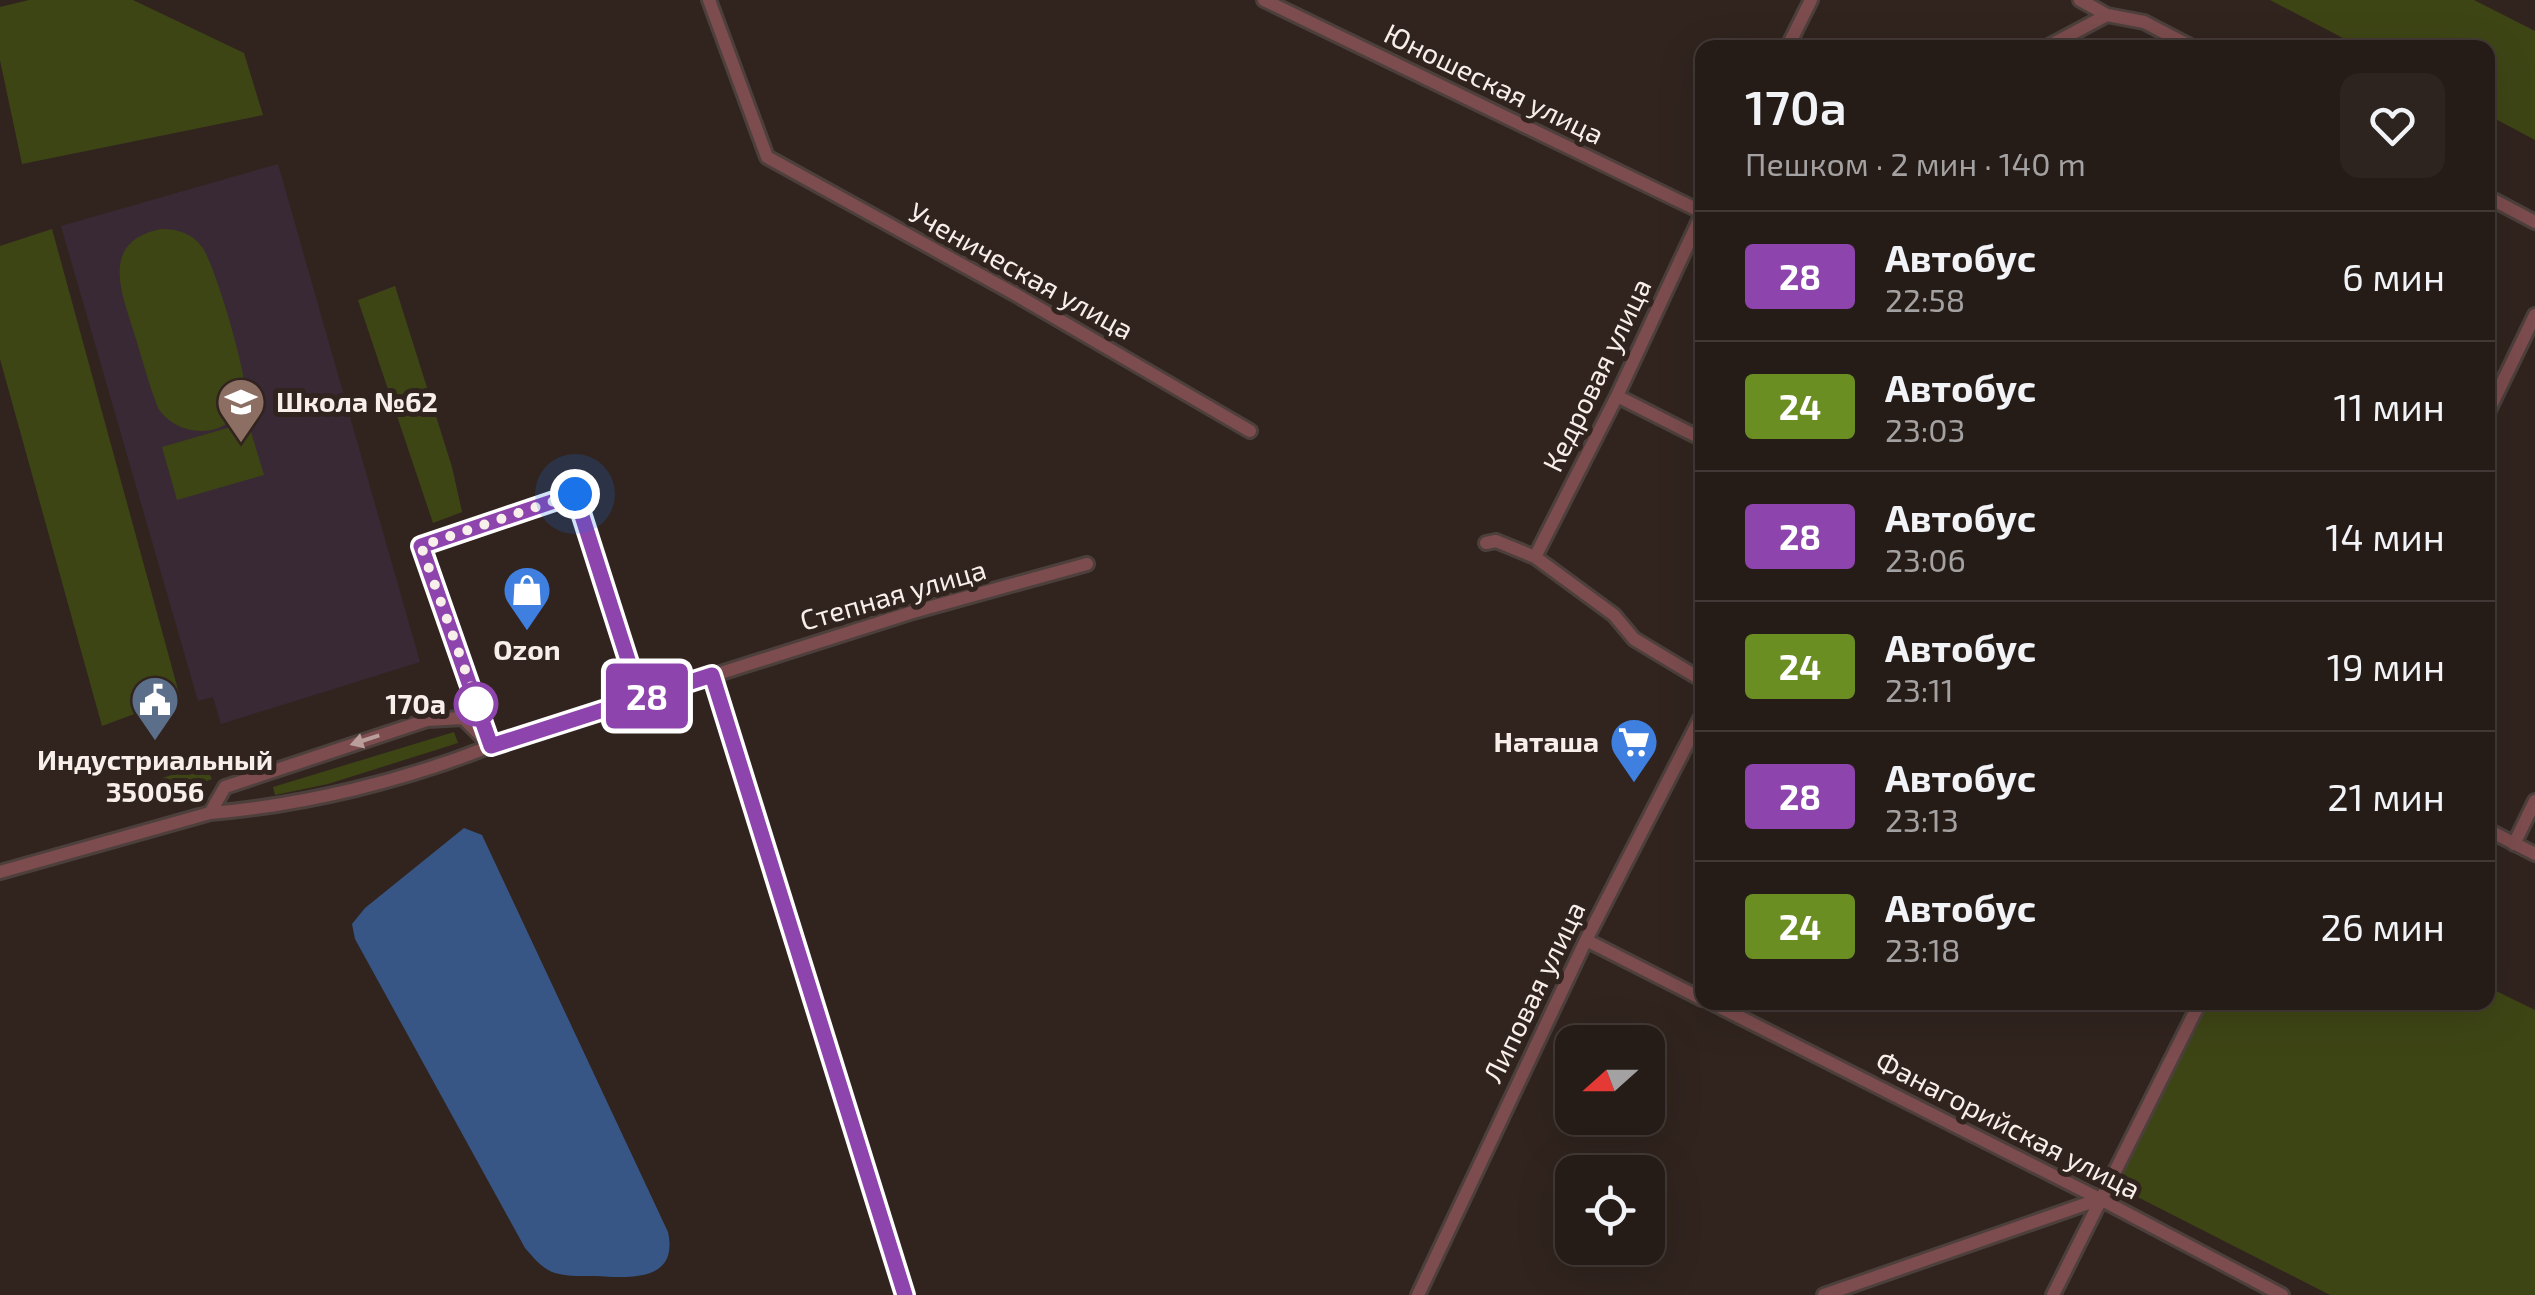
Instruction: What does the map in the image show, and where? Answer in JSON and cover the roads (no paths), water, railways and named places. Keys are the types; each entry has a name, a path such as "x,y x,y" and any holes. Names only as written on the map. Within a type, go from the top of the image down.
{"street":[{"name":"Ученическая улица","path":"709,0 766,157 1250,430"},
{"name":"Юношеская улица","path":"1264,0 1695,210"},
{"path":"1790,40 1810,0"},
{"path":"2080,0 2107,16 2144,22 2179,40"},
{"path":"2060,40 2107,16"},
{"path":"2074,32 2077,40"},
{"path":"2495,201 2535,222"},
{"name":"Кедровая улица","path":"1535,557 1617,396 1695,228"},
{"path":"2495,398 2535,315"},
{"path":"1617,396 1695,436"},
{"path":"491,746 421,546 575,494 641,698"},
{"path":"1486,543 1496,541 1535,557 1614,614 1634,639 1695,676"},
{"name":"Степная улица","path":"210,813 252,810 381,782 913,612 1087,564"},
{"path":"712,675 905,1295"},
{"path":"0,872 210,813 225,787 427,720 462,718 491,746"},
{"name":"Липовая улица","path":"1418,1295 1586,940 1695,730"},
{"path":"1686,750 1695,754"},
{"path":"2514,844 2535,801"},
{"path":"2495,834 2535,854"},
{"path":"1586,940 1695,995"},
{"name":"Фанагорийская улица","path":"1726,1010 2100,1198 2282,1295"},
{"path":"2052,1295 2193,1010"},
{"path":"1824,1295 2100,1198"}],"water":[{"path":"464,828 482,835 668,1232 666,1260 648,1274 560,1274 542,1266 525,1248 355,939 352,924 365,908"}],"place":[{"name":"Школа №62","path":"241,444"},
{"name":"Ozon","path":"527,632"},
{"name":"170а","path":"476,704"},
{"name":"Индустриальный 350056","path":"155,742"},
{"name":"Наташа","path":"1634,784"}]}
